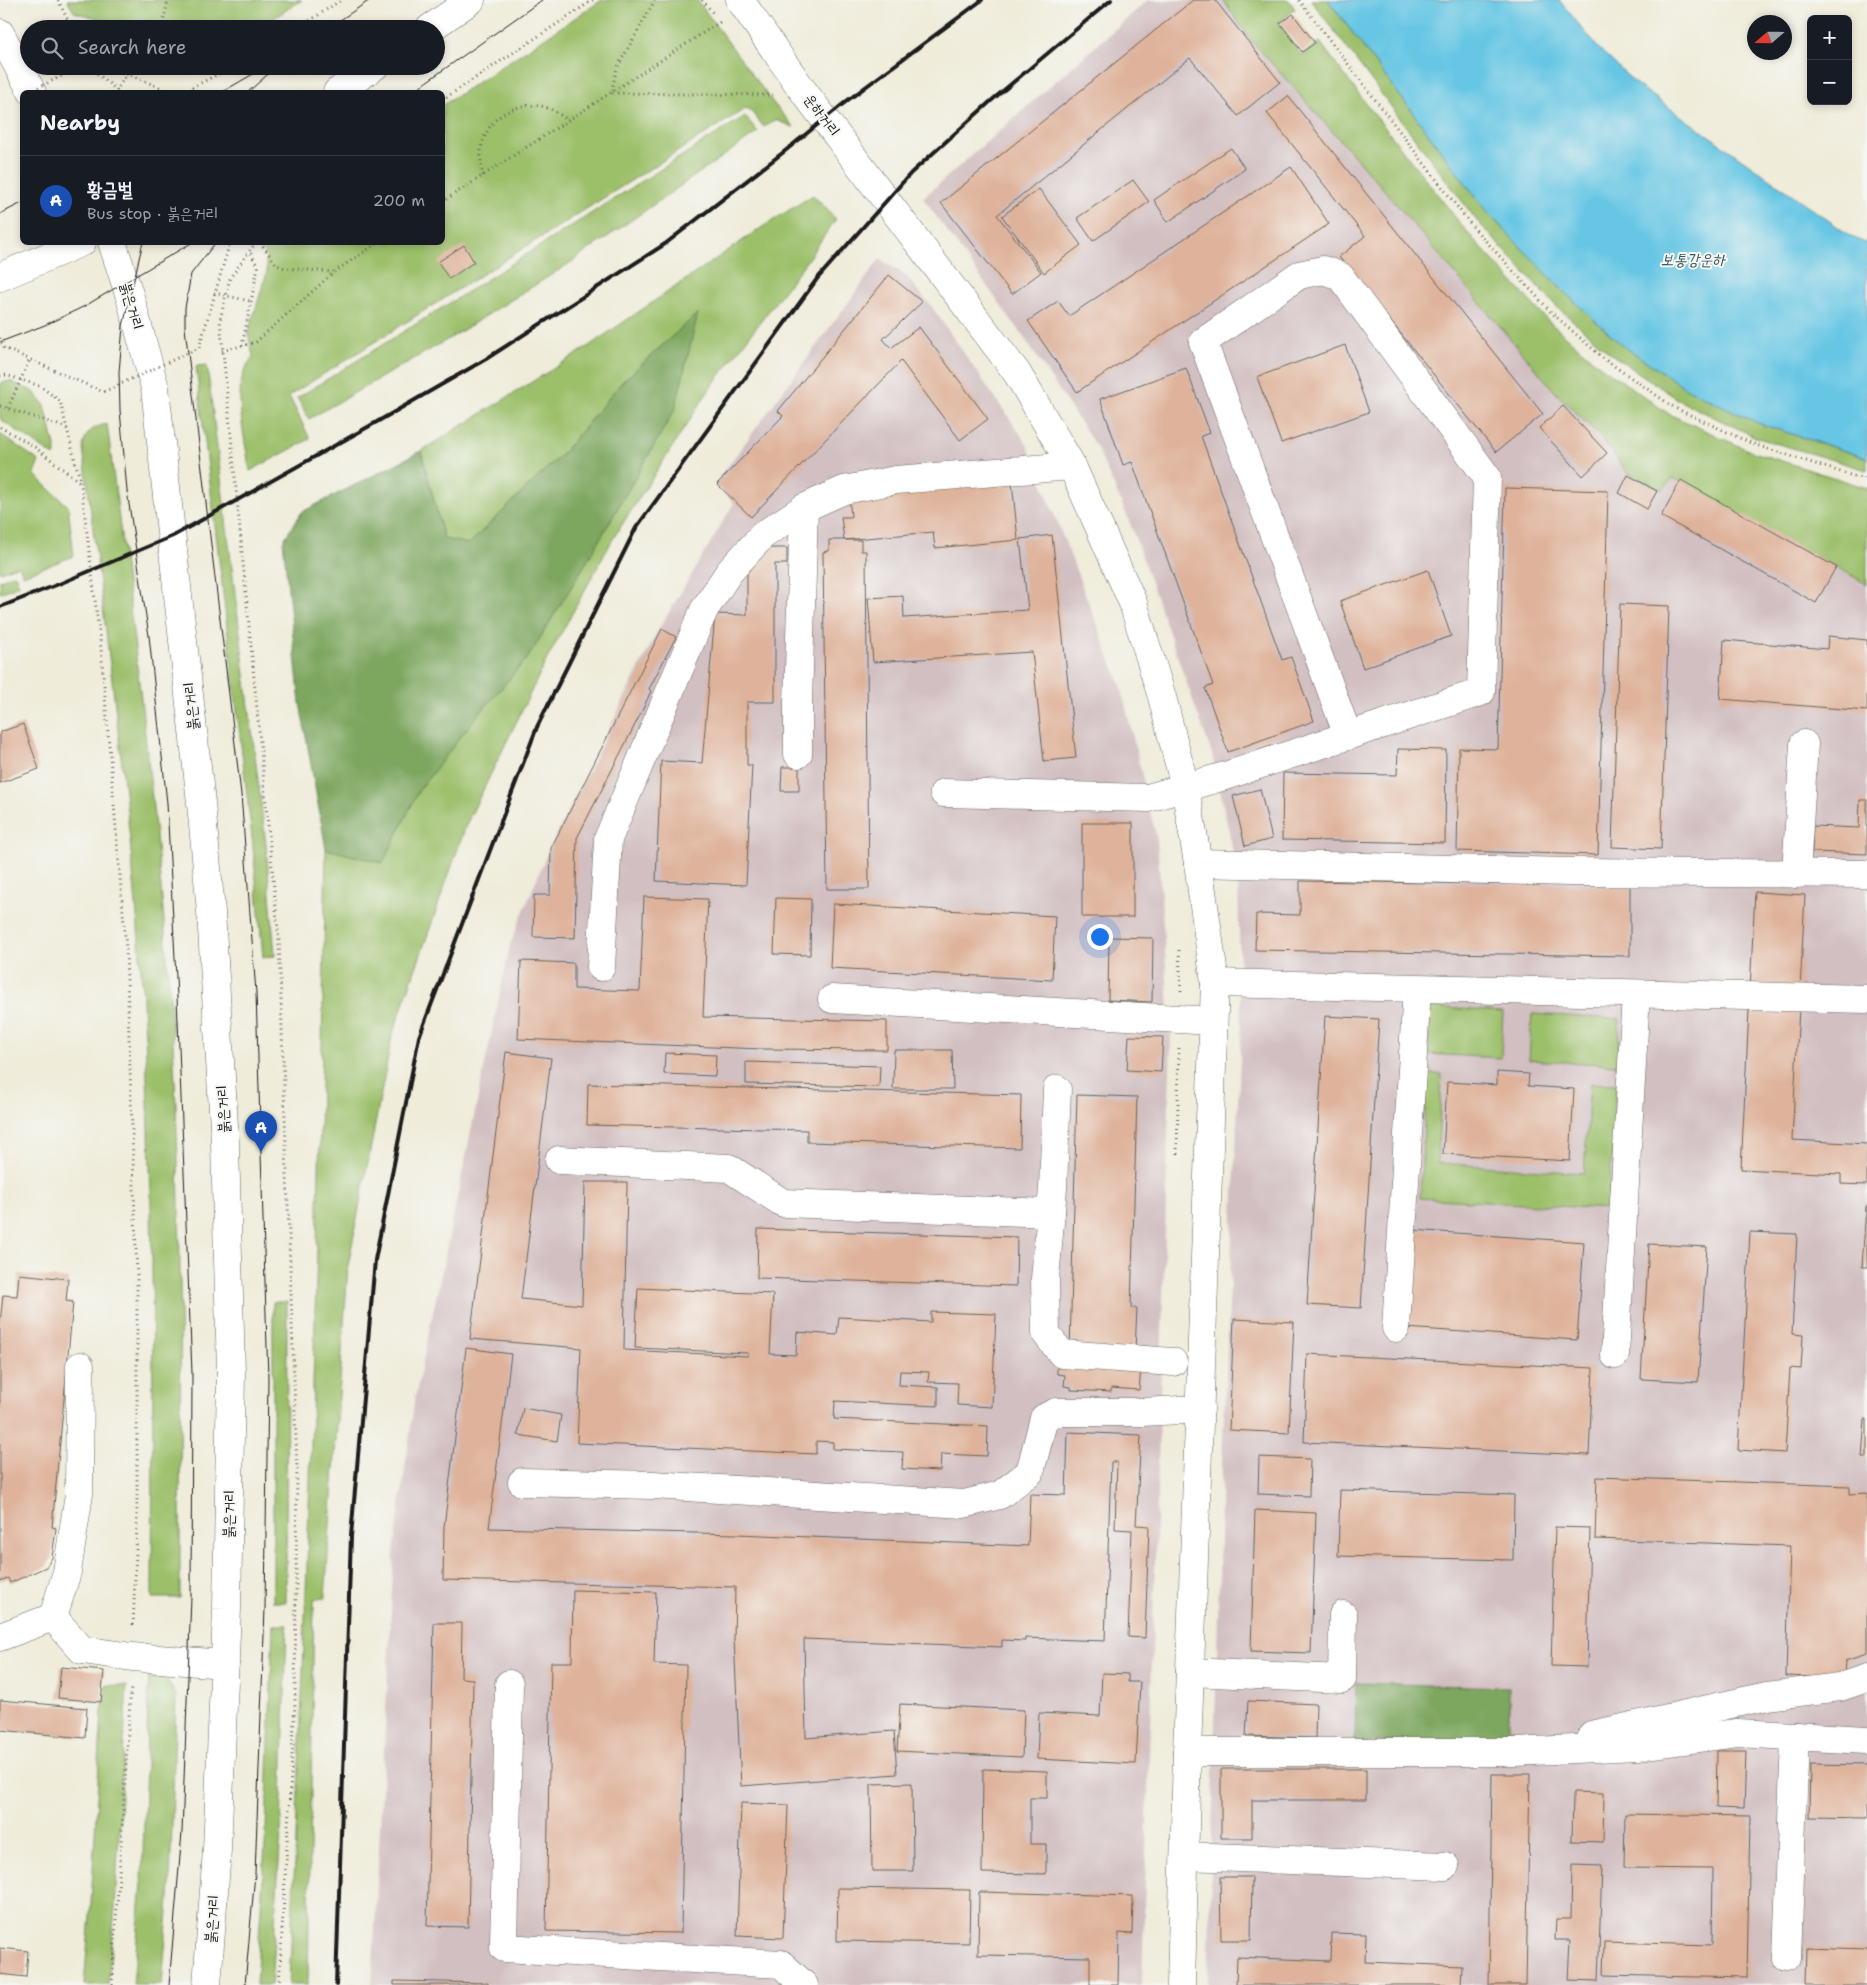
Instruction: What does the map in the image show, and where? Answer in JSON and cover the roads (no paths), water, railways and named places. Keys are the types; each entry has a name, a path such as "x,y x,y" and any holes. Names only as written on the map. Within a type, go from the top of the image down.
{"street":[{"path":"442,20 471,0"},
{"name":"운하거리","path":"740,0 801,88 1017,373 1072,466 1133,603 1162,697 1185,787 1215,983 1187,1752 1181,1985"},
{"path":"0,33 20,72"},
{"path":"21,75 29,90"},
{"path":"339,90 362,75"},
{"path":"0,277 75,245"},
{"name":"붉은거리","path":"113,245 130,297 155,388 198,775 210,902 225,1143 230,1354 227,1609 217,1850 207,1985"},
{"path":"944,793 1148,798 1348,736 1481,692 1487,477 1340,276 1323,270 1299,275 1203,342 1348,736"},
{"path":"602,967 608,839 704,610 729,572 763,535 804,508 844,490 896,480 1072,466"},
{"path":"798,754 804,508"},
{"path":"1796,874 1804,744"},
{"path":"1198,863 1570,872 1867,874"},
{"path":"1215,983 1636,995 1867,999"},
{"path":"1396,1328 1417,989"},
{"path":"1616,1355 1636,995"},
{"path":"832,999 1213,1021"},
{"path":"1056,1089 1053,1188 1045,1279 1046,1334 1062,1354 1173,1362"},
{"path":"559,1160 729,1168 783,1203 1051,1213"},
{"path":"53,1617 67,1572 79,1494 80,1366"},
{"path":"522,1482 653,1485 964,1504 1000,1495 1030,1472 1044,1418 1056,1412 1142,1412 1200,1409"},
{"path":"1190,1672 1342,1679 1343,1615"},
{"path":"53,1617 82,1650 132,1657 225,1664"},
{"path":"0,1637 53,1617"},
{"path":"1840,1687 1867,1678"},
{"path":"510,1684 504,1948 780,1964 804,1985"},
{"path":"1515,1752 1767,1696 1840,1687 1867,1688"},
{"path":"1187,1752 1515,1752 1637,1746 1737,1733 1867,1740"},
{"path":"1787,1959 1795,1736"},
{"path":"1185,1856 1445,1866"}],"water":[{"name":"보통강운하","path":"1328,0 1559,0 1598,48 1637,85 1852,237 1867,244 1867,458 1760,424 1687,389 1622,345 1566,294 1487,212"}],"tram line":[{"path":"340,20 370,0"},
{"path":"445,69 542,0"},
{"path":"225,90 251,75"},
{"path":"250,90 267,75"},
{"path":"415,90 436,75"},
{"path":"0,214 20,204"},
{"path":"142,245 123,326 119,372 120,410 127,491 149,636 167,803 192,1373 191,1597 182,1832 169,1985"},
{"path":"0,342 45,325 85,306 188,245"},
{"path":"214,245 191,274 185,308 185,328 241,794 256,993 268,1379 265,1608 255,1874 245,1985"}],"railway":[{"path":"0,607 173,536 486,359 665,244 848,100 982,0"},
{"path":"336,1985 351,1536 375,1260 419,1037 537,727 636,528 817,279 911,173 991,101 1111,0"}],"place":[{"name":"황금벌","path":"261,1152"}]}
